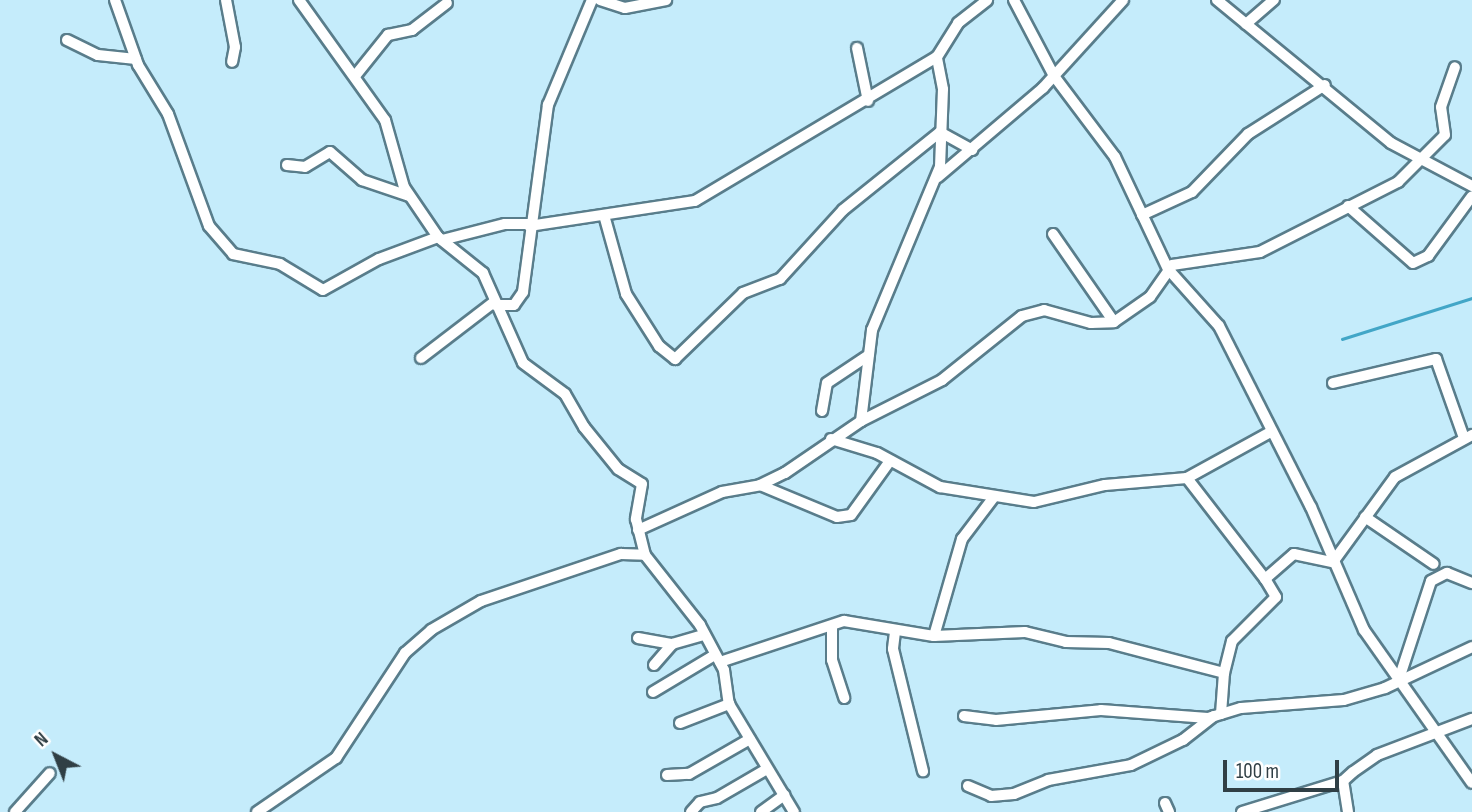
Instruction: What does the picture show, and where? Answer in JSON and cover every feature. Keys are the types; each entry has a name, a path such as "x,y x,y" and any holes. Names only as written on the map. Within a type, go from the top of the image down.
{"street":[{"path":"115,0 136,59 167,114 209,226 233,254 279,264 323,290 379,259 440,239 505,224 529,225 695,201 868,101 937,57 958,23 987,0"},
{"path":"226,0 235,47 232,62"},
{"path":"299,0 385,120 409,196 440,239 483,273 494,303 523,363 565,394 583,427 618,468 642,484 638,530 645,555 704,635 716,659 729,704 794,812"},
{"path":"421,358 494,303 520,301 548,105 587,21 592,0"},
{"path":"600,0 611,6"},
{"path":"587,21 611,6 666,0"},
{"path":"1014,0 1055,76 1115,157 1168,269 1219,326 1269,433 1311,507 1364,630 1472,783"},
{"path":"937,177 972,150 1055,76 1123,0"},
{"path":"1217,0 1421,163 1472,186"},
{"path":"1246,24 1275,0"},
{"path":"355,75 388,35 412,30 447,3"},
{"path":"67,40 98,55 136,59"},
{"path":"857,48 868,101"},
{"path":"861,421 872,330 937,177 940,131 937,57"},
{"path":"638,530 722,492 760,485 861,421 943,380 1030,312 1114,322 1150,297 1168,269 1260,252 1398,182 1421,163 1445,135 1441,107 1455,67"},
{"path":"1142,215 1192,192 1248,134 1325,85"},
{"path":"940,131 972,150"},
{"path":"604,215 626,294 659,346 676,359 743,293 780,279 843,210 940,131"},
{"path":"287,164 305,167 330,152 362,180 409,196"},
{"path":"1348,206 1413,263 1428,256 1472,196"},
{"path":"1053,234 1114,322"},
{"path":"822,411 827,383 869,355"},
{"path":"1333,383 1436,359 1468,436 1395,477 1333,562"},
{"path":"831,439 890,461 940,487 994,497 1048,502 1105,485 1187,478 1269,433"},
{"path":"760,485 837,517 851,515 890,461"},
{"path":"968,786 991,796 1014,794 1048,780 1132,765 1183,740 1218,715 1231,640 1276,597 1187,478"},
{"path":"934,636 962,540 994,497"},
{"path":"1365,517 1434,564"},
{"path":"257,812 336,758 405,653 431,630 481,601 621,554 645,555"},
{"path":"1265,579 1294,554 1333,562"},
{"path":"1398,681 1431,582 1447,573 1472,583"},
{"path":"653,692 716,659 844,621 895,632 934,636 1025,632 1066,642 1109,643 1224,673"},
{"path":"832,626 832,660 844,698"},
{"path":"895,632 893,649 923,771"},
{"path":"638,638 672,644 704,635"},
{"path":"653,665 672,644"},
{"path":"964,716 996,720 1101,710 1218,715 1343,700 1398,681 1472,647"},
{"path":"680,723 729,704"},
{"path":"1242,812 1343,781 1377,755 1472,719"},
{"path":"667,775 689,774 750,739"},
{"path":"691,812 700,802 718,798 767,769"},
{"path":"15,812 50,773"},
{"path":"1343,781 1348,812"},
{"path":"761,812 783,796"}],"waterway":[{"path":"1342,339 1472,298"}]}
